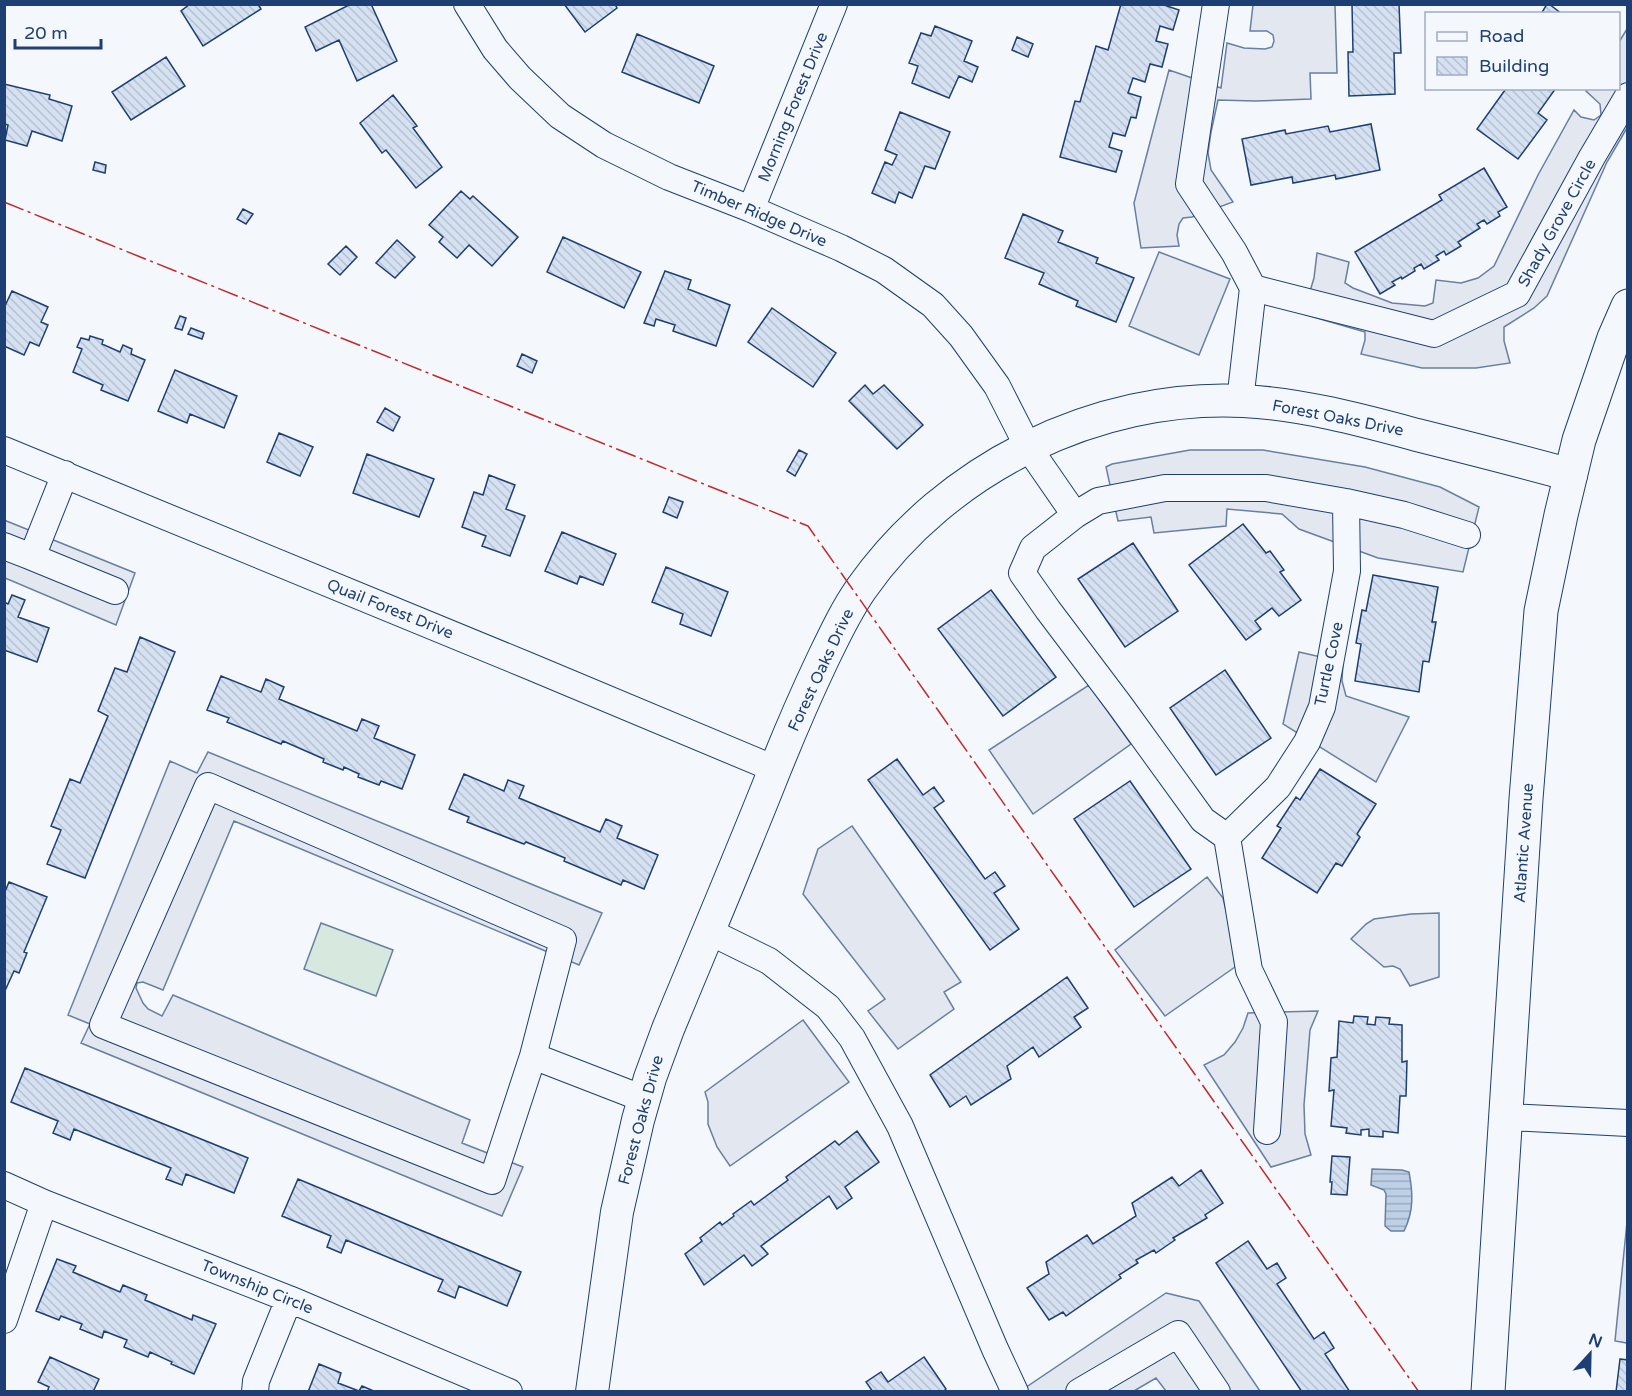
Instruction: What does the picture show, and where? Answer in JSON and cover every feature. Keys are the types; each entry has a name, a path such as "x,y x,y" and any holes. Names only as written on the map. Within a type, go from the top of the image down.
{"main road":[{"name":"Atlantic Avenue","path":"1488,1392 1525,810 1541,611 1579,440 1614,338 1628,306"}],"street":[{"name":"Timber Ridge Drive","path":"467,4 495,49 520,78 560,116 604,145 669,177 841,248 884,270 933,305 961,336 997,386 1028,447"},
{"name":"Morning Forest Drive","path":"751,209 834,4"},
{"path":"1216,4 1189,184 1234,252 1253,288 1240,401"},
{"name":"Shady Grove Circle","path":"1253,288 1434,334 1517,294 1628,96"},
{"name":"Forest Oaks Drive","path":"592,1392 617,1212 638,1120 668,1029 775,769 841,620 881,562 935,508 974,479 1028,447 1085,424 1164,405 1203,402 1240,401 1308,409 1364,421 1571,475"},
{"path":"1028,447 1075,515"},
{"name":"Quail Forest Drive","path":"4,450 775,769"},
{"path":"32,557 65,474"},
{"path":"1267,1131 1275,1022 1250,970 1227,837 1203,820 1022,573 1033,548 1075,515 1098,501 1165,488 1266,488 1404,514 1467,535"},
{"name":"Turtle Cove","path":"1227,837 1278,787 1307,742 1322,707 1347,571 1346,502"},
{"path":"4,546 115,591"},
{"path":"208,786 563,940 533,1056 492,1181 103,1024 208,786"},
{"path":"708,931 769,961 828,1007 852,1038 900,1126 1015,1392"},
{"path":"533,1056 644,1099"},
{"path":"1507,1117 1628,1123"},
{"name":"Township Circle","path":"4,1185 44,1203 289,1299 500,1390"},
{"path":"4,1320 44,1203"},
{"path":"255,1392 256,1381 289,1299"},
{"path":"1078,1392 1178,1334 1217,1392"}],"shaded area":[{"path":"1253,5 1335,5 1337,73 1310,73 1311,99 1218,100 1208,153 1211,170 1233,202 1183,218 1177,235 1179,246 1141,248 1134,203 1169,70 1221,88 1227,43 1244,48 1272,47 1273,35 1267,31 1250,31"},
{"path":"1627,29 1627,128 1607,162 1547,296 1534,308 1504,327 1504,341 1510,363 1476,368 1422,368 1361,354 1365,332 1303,314 1314,278 1317,253 1349,262 1345,283 1353,288 1392,303 1425,306 1433,303 1436,280 1461,283 1478,278 1494,266 1538,175 1574,110 1581,117 1594,120 1601,115 1600,104 1586,90 1620,90 1620,40"},
{"path":"1159,252 1230,279 1199,355 1129,326"},
{"path":"1190,450 1263,450 1365,467 1440,487 1479,507 1463,572 1378,558 1299,529 1282,514 1227,509 1226,526 1154,533 1151,517 1118,521 1106,467"},
{"path":"4,520 135,573 116,625 5,578"},
{"path":"1299,652 1343,662 1342,681 1346,696 1409,717 1376,782 1283,724"},
{"path":"1089,685 1131,744 1033,814 989,750"},
{"path":"208,752 602,913 579,965 234,821 163,990 143,982 137,983 136,988 143,1003 148,1009 162,1016 173,995 470,1120 462,1143 523,1167 502,1216 81,1043 90,1024 68,1015 170,761 197,773"},
{"path":"852,826 961,982 944,992 954,1009 898,1049 868,1011 885,999 803,894 818,849"},
{"path":"1207,877 1223,898 1232,935 1235,967 1165,1016 1115,950"},
{"path":"1439,913 1439,977 1410,986 1400,969 1393,966 1384,967 1351,939 1374,919"},
{"path":"321,923 393,950 376,996 304,969"},
{"path":"1318,1011 1310,1030 1304,1105 1305,1134 1311,1155 1271,1167 1204,1065 1224,1055 1235,1042 1248,1013"},
{"path":"803,1020 849,1082 730,1166 717,1147 708,1124 708,1102 705,1092"},
{"path":"1627,1222 1627,1343 1615,1341"},
{"path":"1166,1293 1199,1301 1260,1391 1166,1391 1156,1378 1134,1391 1019,1392"}],"water":[{"path":"1372,1169 1409,1172 1412,1202 1404,1231 1391,1231 1385,1226 1386,1194 1384,1190 1371,1185"}],"building":[{"path":"190,4 258,4 261,9 203,46 181,11"},
{"path":"351,4 371,4 397,61 357,81 339,40 316,51 305,27"},
{"path":"564,4 615,4 617,8 585,32"},
{"path":"1121,4 1161,4 1179,10 1173,30 1160,26 1156,41 1168,44 1162,67 1150,64 1145,82 1133,78 1128,93 1141,97 1136,118 1131,117 1125,136 1113,133 1109,147 1122,151 1116,172 1060,157 1075,101 1080,102 1096,46 1108,50"},
{"path":"1352,4 1399,4 1401,53 1394,53 1395,94 1349,96 1348,52 1353,52"},
{"path":"1549,4 1559,12 1542,12"},
{"path":"935,26 972,41 964,61 978,67 972,82 959,76 949,98 912,83 918,66 909,63 921,33 931,36"},
{"path":"637,34 714,66 699,103 622,72"},
{"path":"1017,37 1033,44 1028,57 1012,50"},
{"path":"166,57 185,86 131,120 112,92"},
{"path":"4,84 50,95 49,99 72,106 62,141 32,131 27,146 5,140 8,125 4,124"},
{"path":"1505,90 1555,90 1538,113 1547,120 1518,159 1477,129"},
{"path":"393,95 417,126 413,128 442,167 416,188 386,150 382,153 360,123"},
{"path":"900,112 950,132 935,169 925,166 912,198 899,192 895,203 872,193 885,162 892,165 897,155 885,150"},
{"path":"1371,124 1380,170 1336,179 1335,175 1293,183 1292,177 1251,185 1242,139 1285,130 1286,134 1328,126 1330,132"},
{"path":"95,162 106,165 105,173 93,170"},
{"path":"1484,168 1507,207 1498,212 1500,216 1487,224 1484,220 1477,224 1480,228 1458,242 1461,246 1446,255 1444,251 1436,256 1439,260 1424,269 1421,264 1414,268 1415,271 1392,282 1395,285 1380,294 1355,252 1442,200 1439,195"},
{"path":"461,191 470,199 473,196 518,237 492,266 469,245 457,258 439,242 443,237 429,225"},
{"path":"243,209 253,214 246,224 237,219"},
{"path":"1023,214 1063,231 1058,242 1098,258 1096,263 1134,278 1116,322 1076,306 1078,301 1039,284 1044,273 1005,258"},
{"path":"563,237 641,272 624,308 547,272"},
{"path":"397,240 415,257 395,278 376,263"},
{"path":"346,246 357,257 340,275 328,264"},
{"path":"665,271 691,280 688,289 730,305 716,346 673,331 675,325 656,319 654,326 644,323"},
{"path":"12,291 48,307 41,322 48,325 39,346 30,342 24,355 4,346 4,308"},
{"path":"772,308 836,353 813,387 748,342"},
{"path":"180,316 186,318 182,330 175,328"},
{"path":"191,328 204,333 202,339 188,334"},
{"path":"90,336 103,340 102,344 120,352 123,345 132,349 131,354 145,360 128,401 101,390 103,385 73,372 82,349 77,347 81,338 89,340"},
{"path":"522,354 537,361 532,373 517,366"},
{"path":"175,370 237,396 224,428 190,414 187,423 158,411"},
{"path":"865,385 873,394 884,385 923,425 897,449 849,401"},
{"path":"385,408 400,417 393,431 377,422"},
{"path":"279,433 313,447 300,476 267,462"},
{"path":"799,450 807,454 795,476 787,471"},
{"path":"367,454 434,479 419,517 353,493"},
{"path":"489,475 515,485 506,509 525,516 510,556 482,546 486,536 462,527 474,492 483,495"},
{"path":"669,497 683,502 677,518 663,512"},
{"path":"1243,524 1266,553 1270,551 1284,570 1280,572 1301,600 1279,616 1272,608 1255,621 1261,629 1246,640 1189,565"},
{"path":"562,532 616,554 603,585 580,576 577,584 545,571"},
{"path":"1133,543 1178,611 1125,647 1078,579"},
{"path":"666,567 728,592 711,636 680,624 683,614 652,602"},
{"path":"1373,575 1438,587 1432,622 1436,622 1429,662 1423,661 1419,692 1355,681 1361,644 1356,643 1362,610 1366,611"},
{"path":"991,590 1056,677 1003,716 938,629"},
{"path":"12,595 25,600 18,617 49,628 37,662 4,650 4,602 8,604"},
{"path":"140,637 175,652 85,878 47,864 61,830 51,826 70,779 80,783 108,716 98,711 115,668 127,672"},
{"path":"1225,670 1271,738 1216,775 1170,708"},
{"path":"221,676 261,692 266,679 284,687 279,699 357,731 362,719 379,726 374,738 415,755 402,789 381,781 379,785 358,777 359,774 344,767 343,770 323,762 324,759 283,741 281,744 227,722 229,718 207,710"},
{"path":"897,759 923,795 934,787 944,801 934,808 985,879 995,872 1005,886 994,893 1019,929 990,950 868,780"},
{"path":"1320,769 1376,804 1357,834 1360,837 1342,866 1336,863 1317,893 1262,858 1281,828 1277,826 1296,797 1300,800"},
{"path":"464,774 504,791 508,780 524,786 519,798 600,832 606,819 622,826 617,838 658,855 644,889 623,880 621,885 526,842 524,844 467,822 469,817 449,809"},
{"path":"1130,781 1191,869 1134,907 1074,819"},
{"path":"9,882 47,897 24,952 27,953 19,973 14,971 4,993 4,894"},
{"path":"1067,977 1088,1008 1074,1017 1081,1027 1039,1057 1033,1047 1007,1066 1011,1079 971,1105 966,1096 950,1107 930,1075"},
{"path":"1354,1016 1368,1017 1367,1024 1375,1025 1376,1017 1390,1018 1389,1024 1402,1025 1402,1062 1407,1061 1406,1096 1400,1096 1398,1133 1383,1131 1383,1137 1369,1136 1369,1129 1361,1130 1361,1135 1346,1133 1347,1128 1331,1126 1334,1090 1329,1091 1331,1058 1337,1057 1339,1021 1353,1023"},
{"path":"25,1068 248,1158 234,1193 186,1174 182,1185 166,1179 171,1168 74,1129 70,1140 53,1133 58,1121 11,1102"},
{"path":"857,1131 879,1162 845,1187 852,1198 837,1209 829,1196 761,1246 768,1254 752,1266 744,1255 704,1285 685,1254 702,1241 700,1238 720,1222 722,1225 751,1201 754,1205 788,1180 786,1177 835,1141 839,1145"},
{"path":"1332,1156 1350,1157 1347,1195 1331,1194"},
{"path":"1201,1170 1223,1203 1205,1215 1207,1218 1173,1238 1175,1240 1156,1253 1154,1250 1136,1260 1138,1263 1119,1275 1121,1278 1066,1316 1063,1312 1049,1320 1027,1288 1049,1274 1046,1262 1087,1235 1093,1244 1136,1216 1132,1203 1172,1177 1179,1186"},
{"path":"298,1179 521,1272 507,1306 459,1286 455,1298 438,1291 443,1280 346,1240 341,1253 327,1247 331,1236 282,1216"},
{"path":"1248,1241 1267,1269 1277,1263 1286,1278 1277,1284 1314,1339 1324,1332 1334,1348 1325,1354 1350,1392 1302,1392 1216,1263"},
{"path":"57,1259 76,1266 73,1272 120,1292 123,1285 147,1295 145,1300 192,1320 193,1315 216,1324 194,1374 150,1352 148,1357 124,1347 127,1340 104,1331 102,1338 80,1329 82,1324 61,1316 59,1320 36,1311"},
{"path":"50,1357 99,1379 93,1392 47,1392 49,1387 38,1382"},
{"path":"924,1357 946,1389 943,1392 873,1392 866,1382 881,1372 888,1382"},
{"path":"1620,1359 1628,1360 1628,1392 1616,1392"},
{"path":"319,1364 341,1373 338,1383 359,1391 362,1386 376,1392 308,1392"}],"power":[{"path":"4,202 808,526 1419,1392"}]}
